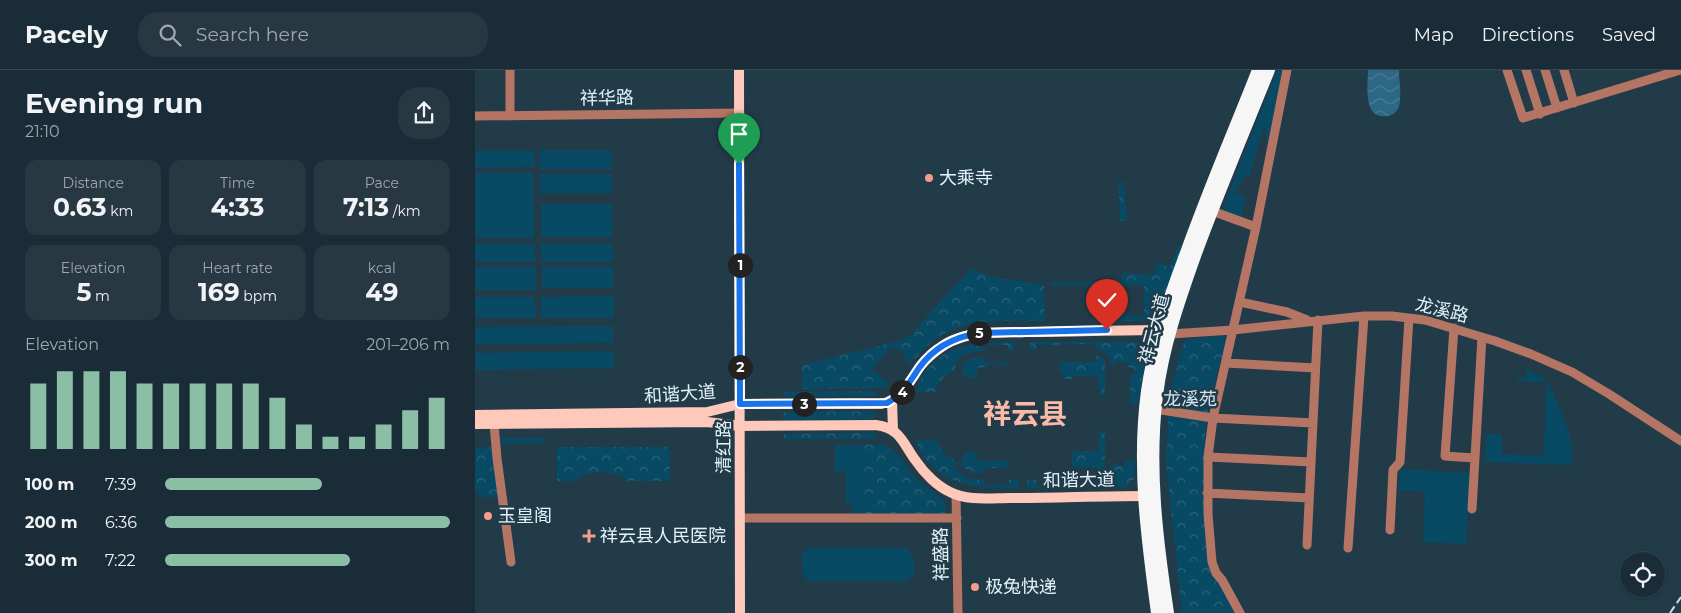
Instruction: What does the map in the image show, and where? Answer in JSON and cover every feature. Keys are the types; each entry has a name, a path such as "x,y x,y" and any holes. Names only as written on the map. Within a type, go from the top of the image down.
{"highway":[{"name":"祥云大道","path":"1168,613 1155,503 1153,452 1155,409 1165,332 1195,228 1258,70"},
{"name":"祥云大道","path":"1157,613 1144,496 1143,452 1145,410 1151,366 1269,70"}],"main road":[{"name":"清红路","path":"739,70 740,613"},
{"path":"893,430 892,400 905,389 927,359 948,343 967,335 1045,331 1165,332"},
{"name":"和谐大道","path":"475,415 707,412 740,404 881,404 892,400"},
{"name":"和谐大道","path":"475,424 707,422 740,426 876,425 893,430 903,440 923,470 947,491 957,494 976,498 1144,496"}],"street":[{"path":"510,70 510,116"},
{"path":"1240,613 1212,562 1207,493 1208,457 1213,418 1256,227 1287,70"},
{"path":"1507,70 1523,118 1679,70"},
{"path":"1526,70 1540,114"},
{"path":"1545,70 1557,108"},
{"path":"1564,70 1574,103"},
{"name":"祥华路","path":"475,116 739,113"},
{"path":"1212,211 1256,227"},
{"path":"1240,302 1287,312 1313,320 1315,368 1307,545"},
{"path":"1348,548 1364,316"},
{"name":"龙溪路","path":"1165,332 1233,330 1364,316 1425,320 1531,354 1572,372 1681,441"},
{"path":"1390,530 1393,470 1400,462 1409,318"},
{"path":"1454,328 1445,456 1474,458"},
{"path":"1472,509 1481,337"},
{"path":"1226,363 1315,368"},
{"path":"1155,409 1213,418 1313,423"},
{"path":"494,424 511,562"},
{"path":"1208,457 1311,462"},
{"path":"1207,493 1309,498"},
{"name":"祥盛路","path":"957,494 958,613"},
{"path":"740,518 957,518"}],"green space":[{"path":"1277,70 1289,70 1273,140 1265,139 1266,129 1263,128 1250,176 1245,175 1235,193 1246,197 1241,218 1222,210"},
{"path":"540,150 612,150 612,169 540,169"},
{"path":"475,151 535,151 535,167 475,168"},
{"path":"475,173 533,173 534,238 475,238"},
{"path":"540,174 612,174 612,193 540,193"},
{"path":"1118,181 1124,182 1127,221 1120,221"},
{"path":"541,204 612,204 612,237 541,237"},
{"path":"475,244 535,244 535,262 475,262"},
{"path":"541,244 612,244 613,262 541,262"},
{"path":"1178,245 1187,249 1163,307 1149,321 1110,321 1110,316 1144,316 1144,285 1051,286 1051,283 1122,281 1122,273 1153,275 1157,262 1170,268"},
{"path":"475,267 536,267 536,290 475,290"},
{"path":"542,267 613,267 613,288 542,288"},
{"path":"971,269 1000,279 1044,285 1045,321 1003,321 962,326 937,338 909,365 903,353 893,346 872,369 888,383 887,388 802,389 802,365 899,341 911,335"},
{"path":"614,296 614,318 541,318 541,297"},
{"path":"475,297 535,297 536,318 475,318"},
{"path":"613,326 613,343 475,344 475,327"},
{"name":"龙溪苑","path":"1222,336 1227,340 1214,383 1206,419 1204,460 1209,567 1233,607 1234,613 1182,613 1166,463 1169,395 1185,339"},
{"path":"1014,342 1014,348 1011,351 1008,351 1007,345 984,345 984,351 960,357 955,370 945,376 935,392 916,392 924,374 933,363 953,350 976,344"},
{"path":"1030,342 1138,342 1147,351 1138,404 1130,404 1130,376 1135,372 1134,368 1127,367 1127,362 1114,362 1112,367 1106,353 1096,350 1096,344 1036,345 1036,351 1031,349"},
{"path":"614,351 614,368 475,370 475,353"},
{"path":"1096,356 1102,357 1105,360 1105,395 1099,395 1098,376 1074,376 1074,379 1064,379 1064,375 1060,375 1060,362 1095,362"},
{"path":"984,357 984,362 1008,362 1008,365 990,363 987,367 977,368 977,378 963,376 963,363"},
{"path":"1527,368 1544,378 1562,413 1567,425 1572,448 1572,458 1569,465 1485,462 1486,434 1502,434 1502,454 1544,456 1546,382 1517,381 1517,377 1527,377"},
{"path":"877,391 877,396 784,397 784,392"},
{"path":"873,411 876,415 873,419 783,420 781,416 784,412"},
{"path":"1105,430 1104,471 1097,472 1097,467 1072,468 1072,451 1099,451 1099,431"},
{"path":"876,433 876,439 784,439 784,434"},
{"path":"497,438 544,438 544,443 497,444"},
{"path":"917,440 936,440 944,454 956,461 956,469 965,476 984,480 985,485 1009,485 1009,480 1019,480 1019,488 981,487 958,482 947,477 936,470 925,459 919,449"},
{"path":"835,445 863,445 863,515 852,514 852,504 846,504 846,473 835,473"},
{"path":"863,445 884,445 896,453 918,480 943,499 945,502 945,514 863,515"},
{"path":"492,447 500,497 479,497 479,493 475,493 475,448"},
{"path":"557,447 670,447 670,481 628,481 615,474 591,473 584,474 576,481 557,481"},
{"path":"967,452 977,452 977,461 1009,461 1009,468 985,468 984,473 969,471 962,466 962,458"},
{"path":"1114,461 1116,466 1125,466 1125,461 1135,461 1135,478 1126,487 1027,488 1027,481 1037,479 1037,485 1096,484 1097,479 1104,478 1109,474"},
{"path":"1400,469 1471,473 1466,544 1423,542 1425,492 1398,490"},
{"path":"809,548 906,548 914,557 914,573 908,581 807,581 803,574 802,553"}],"water":[{"path":"1368,70 1399,70 1400,102 1398,110 1392,115 1380,116 1374,113 1370,107 1367,93"}],"railway":[{"path":"1670,613 1681,597"}],"place":[{"name":"大乘寺","path":"929,178"},
{"name":"玉皇阁","path":"488,516"},
{"name":"祥云县人民医院","path":"589,536"},
{"name":"极兔快递","path":"975,587"}],"district":[{"name":"祥云县","path":"1025,414"}],"route":[{"path":"739,164 740,404 887,403 905,389 920,367 937,350 967,335 979,333 1107,330"}]}
